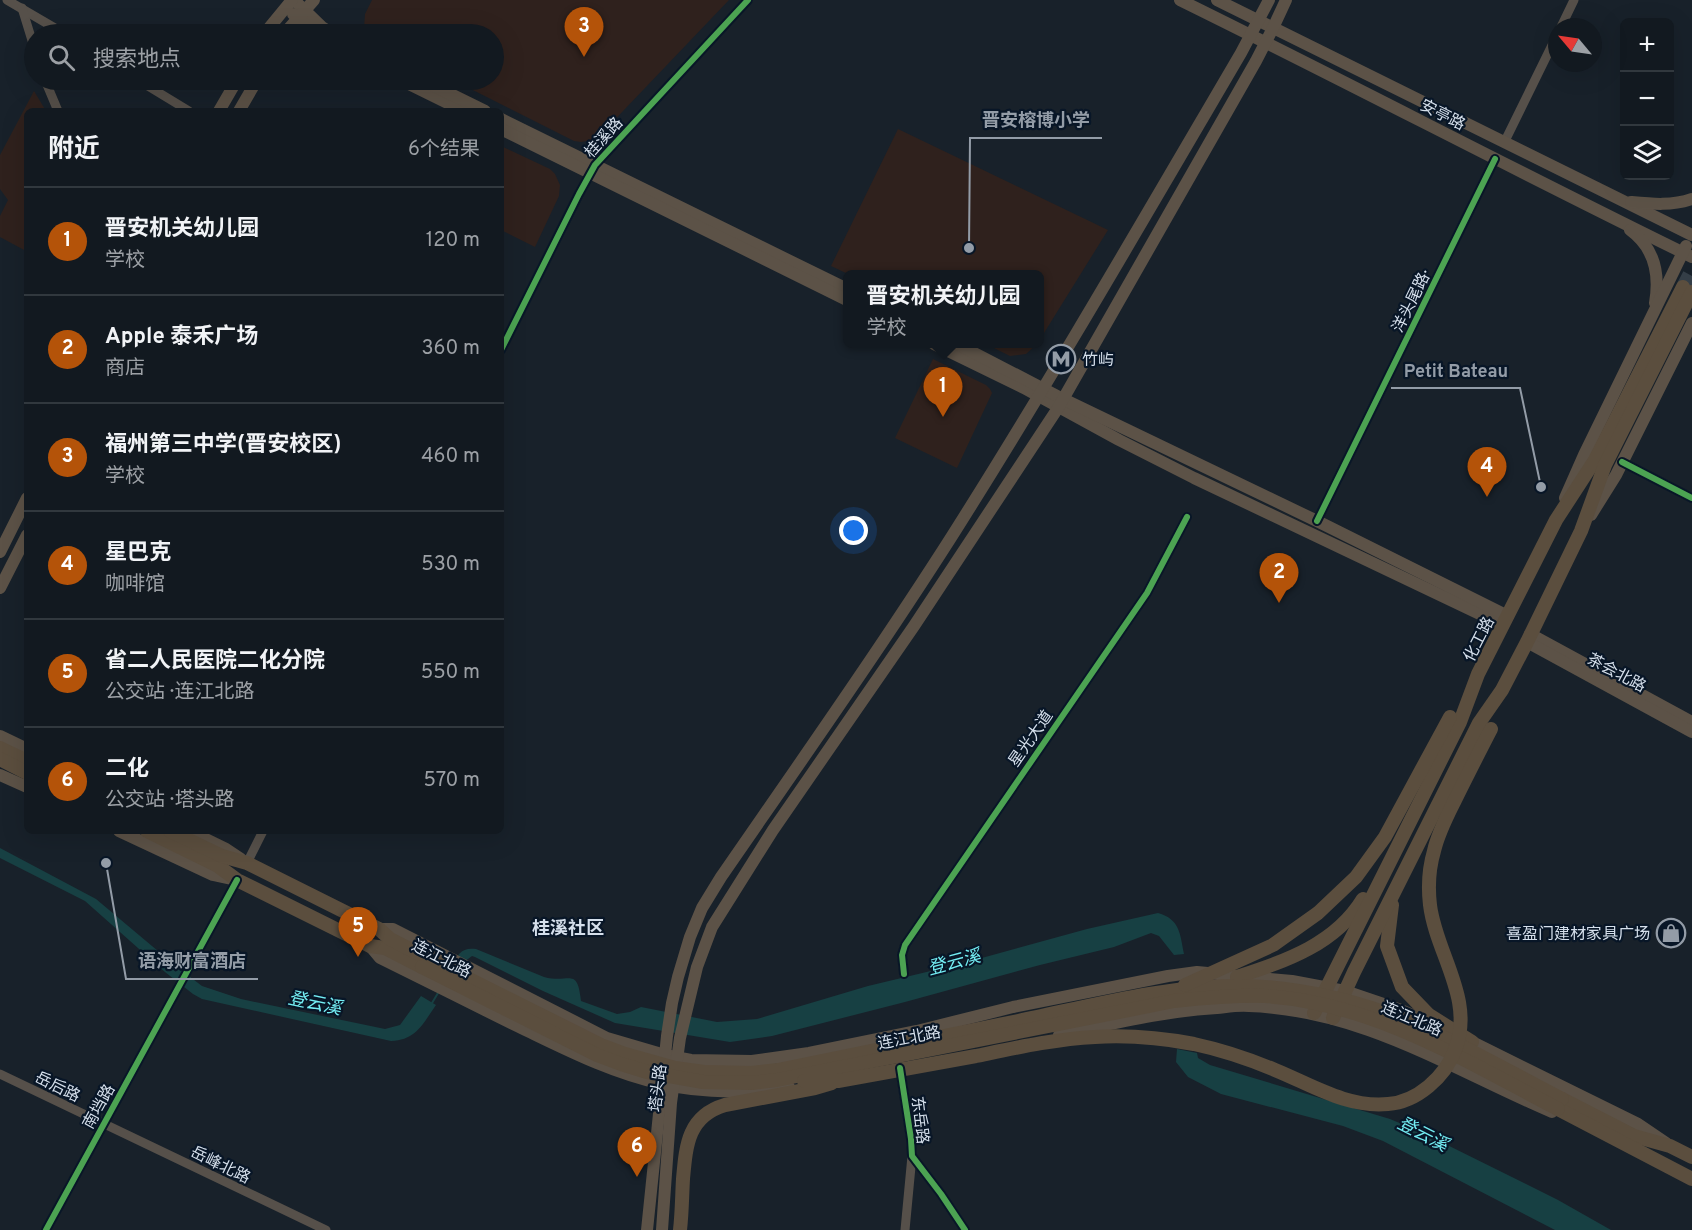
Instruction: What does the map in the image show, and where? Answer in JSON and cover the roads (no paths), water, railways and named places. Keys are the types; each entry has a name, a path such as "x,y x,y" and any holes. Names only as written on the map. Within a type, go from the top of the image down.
{"highway":[{"name":"化工路","path":"1314,1013 1460,722 1478,674 1556,520 1595,460 1688,290"},
{"name":"化工路","path":"1333,1018 1479,723 1502,690 1581,531 1605,465 1688,290"},
{"path":"1173,990 1273,945 1318,913 1356,877 1385,837 1450,717 1478,674"},
{"path":"680,1230 686,1151 690,1136 703,1117 713,1109 725,1104 815,1088 838,1081 1062,1041 1119,1036 1194,1044 1231,1054 1276,1070 1330,1095 1354,1102 1375,1105 1392,1104 1413,1097 1429,1086 1444,1070 1455,1051 1461,1029 1460,1005 1454,980 1436,932 1430,905 1430,879 1434,850 1444,824 1491,729 1502,690"},
{"path":"0,748 24,760"},
{"path":"0,759 24,771"},
{"name":"连江北路","path":"155,834 195,849 247,862 378,928 424,962 597,1055 647,1072 703,1082 752,1083 777,1080 1174,1001 1210,997 1265,996 1334,1007 1396,1027 1560,1104 1634,1136 1670,1146 1692,1157"},
{"name":"连江北路","path":"174,834 237,880 370,946 385,948 424,962 601,1045 650,1062 704,1072 752,1073 778,1070 1173,990 1266,986 1317,994 1368,1006 1428,1030 1560,1104 1617,1140 1692,1179"},
{"path":"1237,977 1277,964 1301,953 1338,929 1359,906 1402,836"},
{"path":"1393,895 1387,946 1402,987 1429,1015 1472,1042"},
{"path":"777,1080 838,1081"}],"main road":[{"path":"292,24 314,0"},
{"name":"安亭路","path":"1179,0 1688,254"},
{"name":"安亭路","path":"1217,0 1692,235"},
{"path":"668,1085 671,1057 669,1020 678,977 690,937 708,897 951,537 1041,392 1251,35 1269,0"},
{"path":"671,1057 684,1019 700,957 722,909 773,830 914,626 1060,403 1266,42 1286,0"},
{"path":"272,24 290,2 308,24"},
{"path":"300,14 317,24"},
{"path":"221,108 231,90"},
{"path":"241,108 251,90"},
{"path":"422,90 459,108"},
{"path":"442,90 479,108"},
{"path":"504,121 592,169 843,298"},
{"path":"504,130 592,169 843,287"},
{"path":"1623,202 1668,204 1692,199"},
{"path":"1615,219 1637,235 1652,257 1657,272 1657,290 1652,316"},
{"path":"1556,520 1584,455 1652,316 1688,254 1692,235"},
{"path":"1581,531 1622,462 1692,323"},
{"path":"1680,348 1692,331"},
{"path":"943,348 1041,392"},
{"path":"964,348 1119,440 1210,486 1506,621"},
{"path":"1060,403 1317,521 1506,621"},
{"path":"0,552 24,504"},
{"path":"0,588 24,541"},
{"name":"茶会北路","path":"1528,638 1692,722"},
{"name":"茶会北路","path":"1528,638 1692,732"},
{"path":"0,736 24,748"},
{"path":"0,775 24,787"},
{"path":"125,834 213,876 237,880"},
{"path":"195,834 247,862"},
{"path":"378,928 393,930 593,1032 671,1057 701,1061 782,1058 917,1031 1013,1007 1182,974 1197,972 1293,981 1345,991 1401,1010 1472,1042 1638,1124 1670,1146"},
{"path":"370,946 380,958 572,1053 618,1072 668,1085 719,1091 748,1091 849,1079 1169,1012 1248,1006 1314,1013 1356,1024 1617,1140"},
{"name":"塔头路","path":"647,1230 668,1085"},
{"name":"塔头路","path":"662,1230 671,1103 668,1085"}],"street":[{"path":"7,0 48,24"},
{"name":"桂溪路","path":"504,344 592,169 748,0"},
{"path":"1565,18 1574,0"},
{"path":"22,8 27,24"},
{"path":"1504,143 1548,53"},
{"path":"49,90 57,108"},
{"path":"154,90 184,108"},
{"name":"洋头尾路·","path":"1317,521 1495,159"},
{"path":"1622,462 1692,498"},
{"name":"星光大道","path":"904,975 902,955 906,945 1147,593 1187,517"},
{"path":"247,862 261,834"},
{"name":"南垱路","path":"46,1230 237,880"},
{"name":"东岳路","path":"900,1068 912,1156 965,1230"},
{"name":"岳后路","path":"0,1074 104,1124"},
{"name":"岳峰北路","path":"104,1124 326,1230"},
{"path":"905,1230 912,1156"}],"water":[{"path":"0,848 96,899 202,986 241,999 385,1029 400,1025 421,996 436,1005 413,1034 391,1041 202,999 165,972 85,901 0,858"},
{"path":"1158,913 1175,923 1184,954 1174,955 1159,936 1151,933 1114,947 905,1002 772,1036 730,1042 615,1023 472,956 464,962 452,965 461,952 476,949 544,977 571,978 577,983 581,1001 617,1014 641,1007 717,1022 757,1019 868,986 960,964 1087,929"},
{"path":"1177,1049 1197,1053 1198,1058 1210,1065 1390,1119 1558,1200 1611,1230 1555,1230 1383,1141 1343,1126 1221,1094 1188,1077 1176,1062"}],"waterway":[{"name":"登云溪","path":"432,1003 438,993"}],"tunnel":[{"path":"1683,287 1692,270"}],"place":[{"name":"福州第三中学(晋安校区)","path":"584,57"},
{"name":"晋安榕博小学","path":"969,248"},
{"name":"竹屿","path":"1061,359"},
{"name":"晋安机关幼儿园","path":"943,417"},
{"name":"Petit Bateau","path":"1541,487"},
{"name":"星巴克","path":"1487,497"},
{"name":"Apple 泰禾广场","path":"1279,603"},
{"name":"语海财富酒店","path":"106,863"},
{"name":"喜盈门建材家具广场","path":"1671,933"},
{"name":"省二人民医院二化分院","path":"358,957"},
{"name":"二化","path":"637,1177"}],"district":[{"name":"桂溪社区","path":"568,928"}]}
